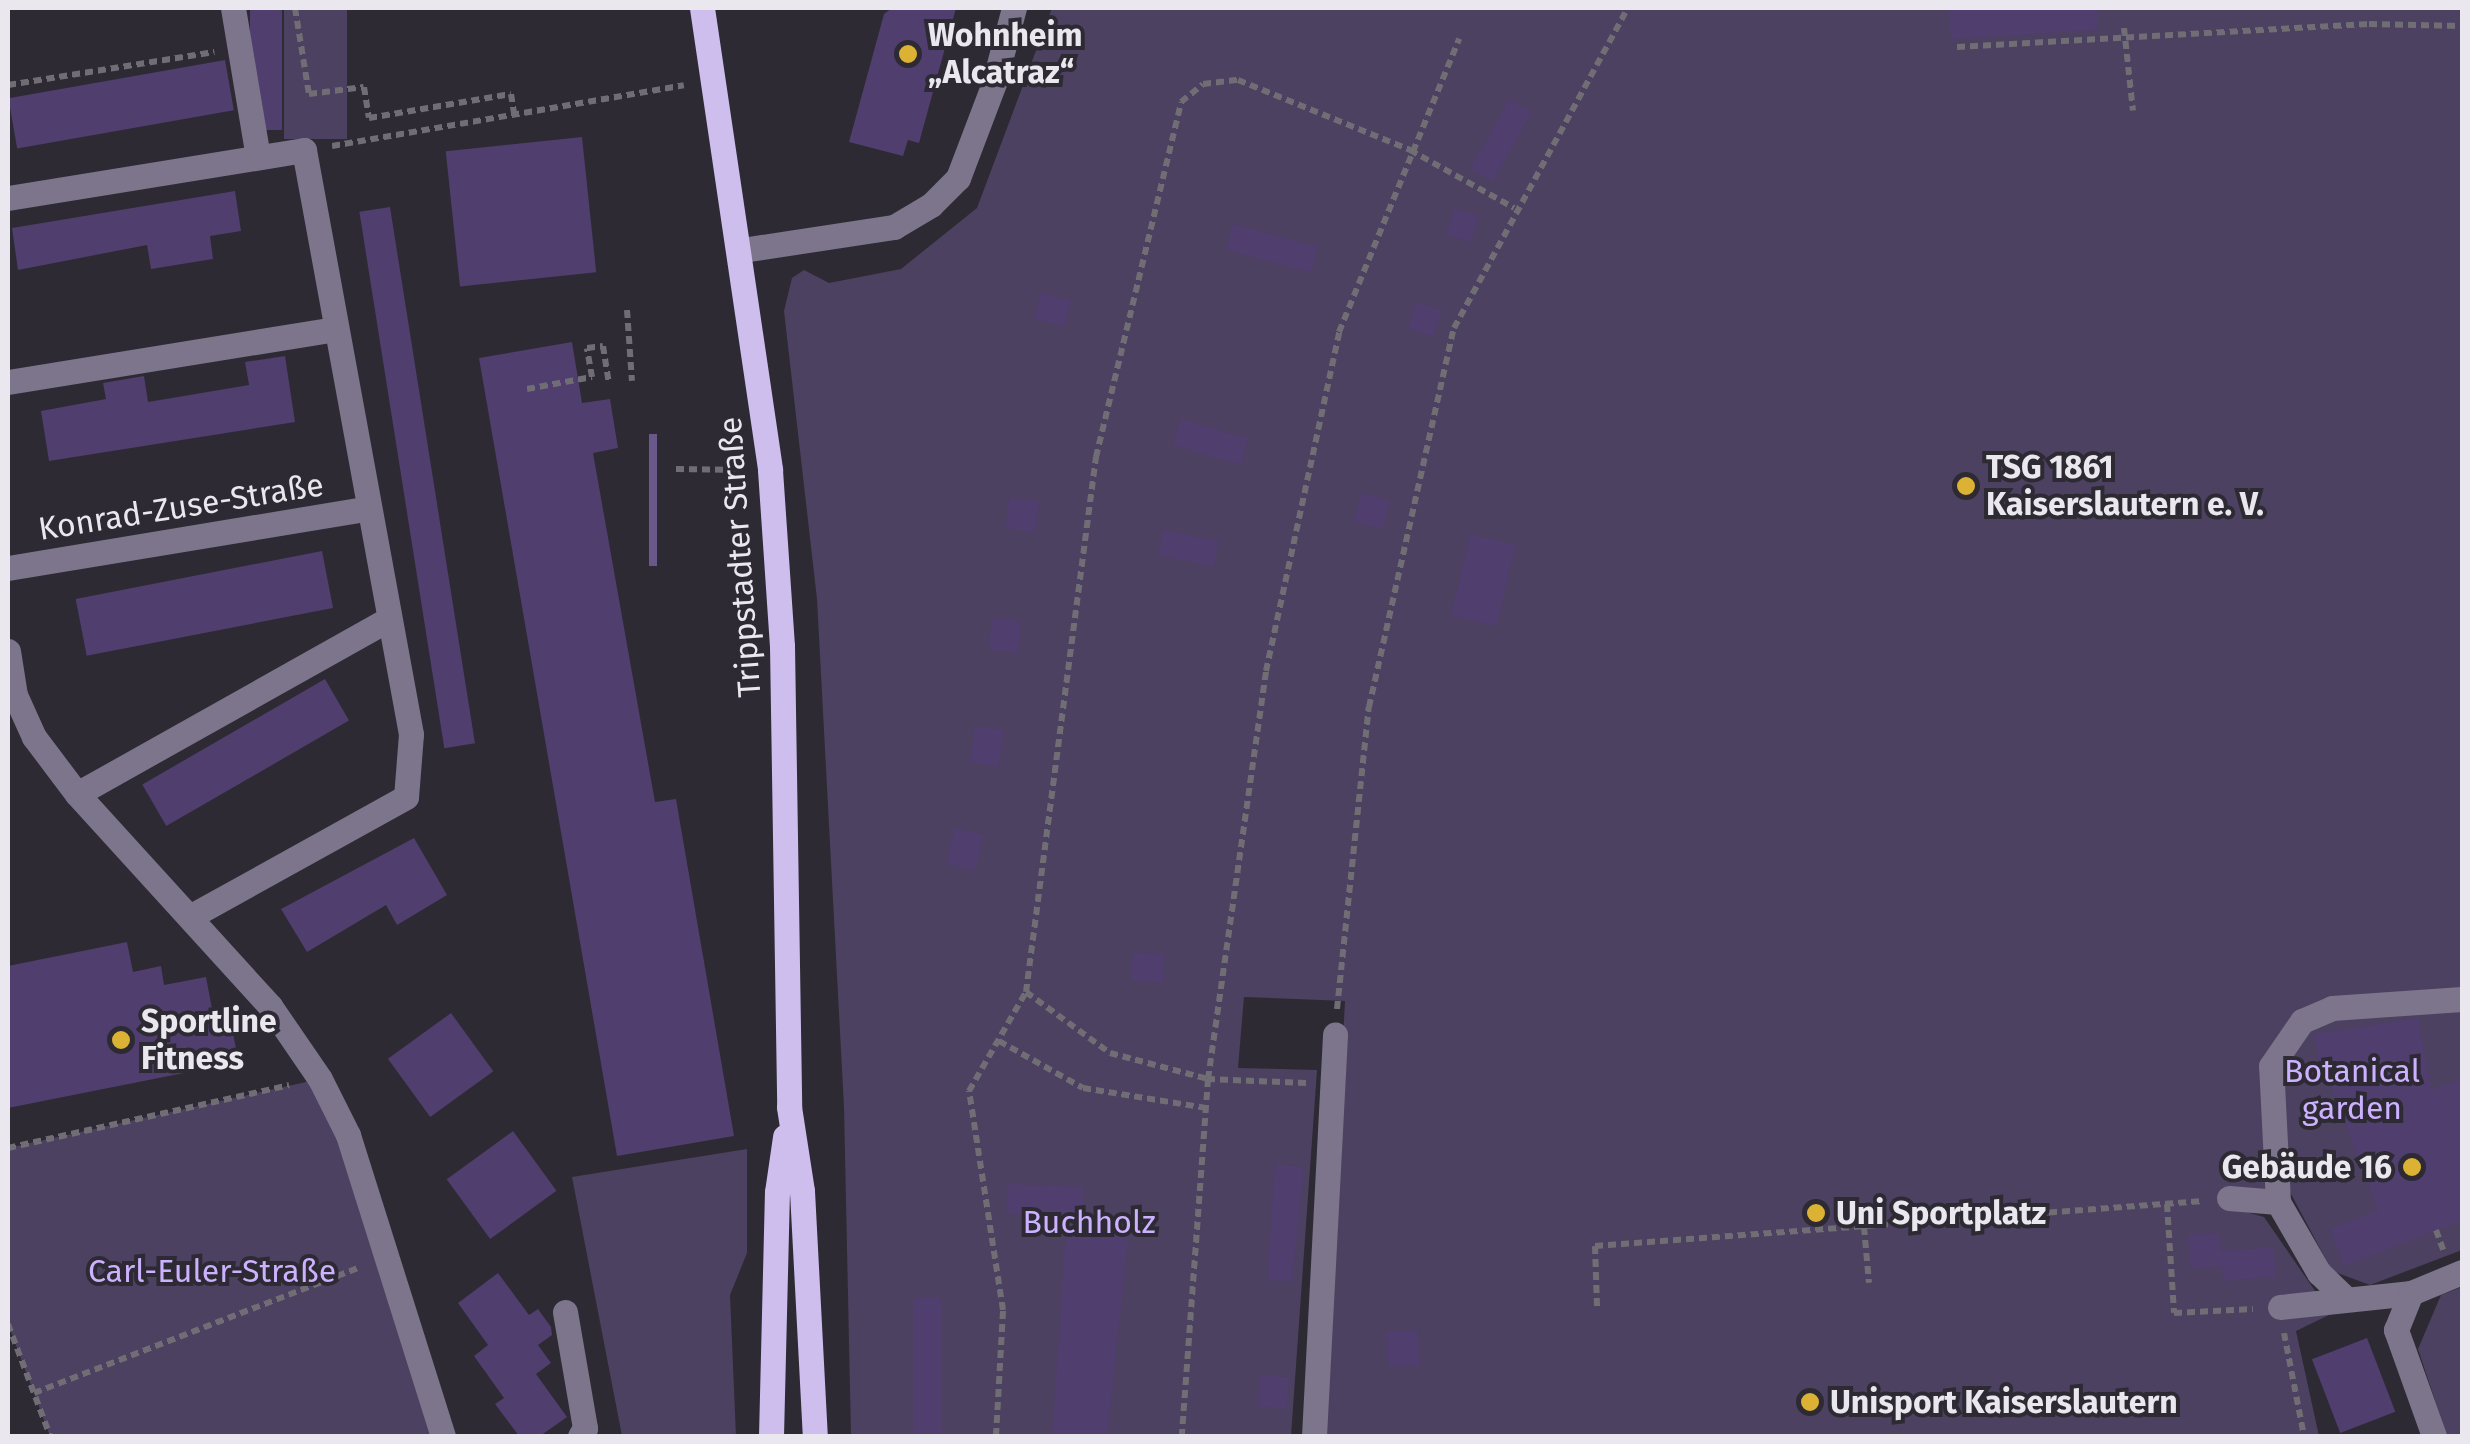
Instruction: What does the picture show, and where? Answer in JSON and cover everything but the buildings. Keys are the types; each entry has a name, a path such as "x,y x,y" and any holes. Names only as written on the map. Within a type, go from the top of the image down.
{"main road":[{"name":"Trippstadter Straße","path":"702,8 742,250 770,470 782,646 789,1107 802,1191 815,1436"},
{"name":"Trippstadter Straße","path":"771,1436 777,1192 789,1107"}],"street":[{"path":"233,8 258,157"},
{"path":"742,250 894,227 931,205 958,178 994,83 1014,8"},
{"path":"8,198 304,150"},
{"name":"Konrad-Zuse-Straße","path":"191,916 406,797 411,734 365,509 304,150"},
{"path":"8,382 336,328"},
{"name":"Konrad-Zuse-Straße","path":"8,568 365,509"},
{"path":"77,794 387,620"},
{"path":"8,651 16,695 34,737 77,794 270,1006 320,1079 348,1134 390,1256 443,1436"},
{"path":"2343,1296 2319,1273 2278,1202 2271,1066 2302,1020 2332,1008 2462,1000"},
{"path":"1314,1436 1334,1035"},
{"path":"2229,1198 2278,1202"},
{"path":"2280,1307 2343,1296 2412,1292 2462,1272"},
{"path":"2412,1292 2396,1330 2434,1436"},
{"path":"565,1312 585,1428 580,1436"}],"path":[{"path":"295,8 309,94 364,87 369,118 510,94 514,114"},
{"path":"1334,1035 1369,707 1454,328 1514,208 1628,8"},
{"path":"1957,46 2124,32 2462,26"},
{"path":"2124,32 2132,111"},
{"path":"1182,1436 1208,1079 1266,670 1338,332 1459,39"},
{"path":"8,85 240,48"},
{"path":"304,150 715,80"},
{"path":"996,1436 1003,1310 969,1091 1026,992 1096,458 1181,102 1203,84 1238,80 1410,150 1514,208"},
{"path":"627,310 632,381"},
{"path":"528,390 592,376 587,348 603,346 610,384"},
{"path":"676,469 770,470"},
{"path":"1026,992 1110,1053 1208,1079 1332,1084"},
{"path":"998,1041 1083,1088 1207,1108"},
{"path":"8,1148 320,1079"},
{"path":"1598,1306 1595,1246 2229,1198"},
{"path":"2167,1204 2174,1313 2280,1307 2304,1436"},
{"path":"1864,1227 1869,1284"},
{"path":"34,1393 390,1256"},
{"path":"8,1324 50,1436"}],"green space":[{"path":"284,8 347,8 347,139 284,139"},
{"path":"1052,8 2462,8 2462,1250 2370,1285 2332,1271 2290,1192 2228,1188 2232,1208 2264,1217 2331,1314 2296,1331 2319,1436 1322,1436 1345,1001 1244,997 1238,1068 1317,1070 1291,1436 851,1436 844,1107 817,599 784,311 792,278 804,270 829,283 901,269 977,208"},
{"name":"Carl-Euler-Straße","path":"320,1079 443,1436 50,1436 8,1324 8,1148"},
{"path":"747,1149 747,1253 730,1295 736,1436 622,1436 572,1177"},
{"path":"2462,1287 2462,1436 2447,1436 2418,1349 2441,1295"}],"shaded area":[{"path":"649,434 657,434 657,566 649,566"}],"place":[{"name":"Wohnheim „Alcatraz“","path":"908,54"},
{"name":"TSG 1861 Kaiserslautern e. V.","path":"1966,486"},
{"name":"Sportline Fitness","path":"121,1040"},
{"name":"Gebäude 16","path":"2412,1167"},
{"name":"Uni Sportplatz","path":"1816,1213"},
{"name":"Unisport Kaiserslautern","path":"1810,1402"}],"park label":[{"name":"Botanical garden","path":"2352,1090"},
{"name":"Buchholz","path":"1089,1222"}]}
